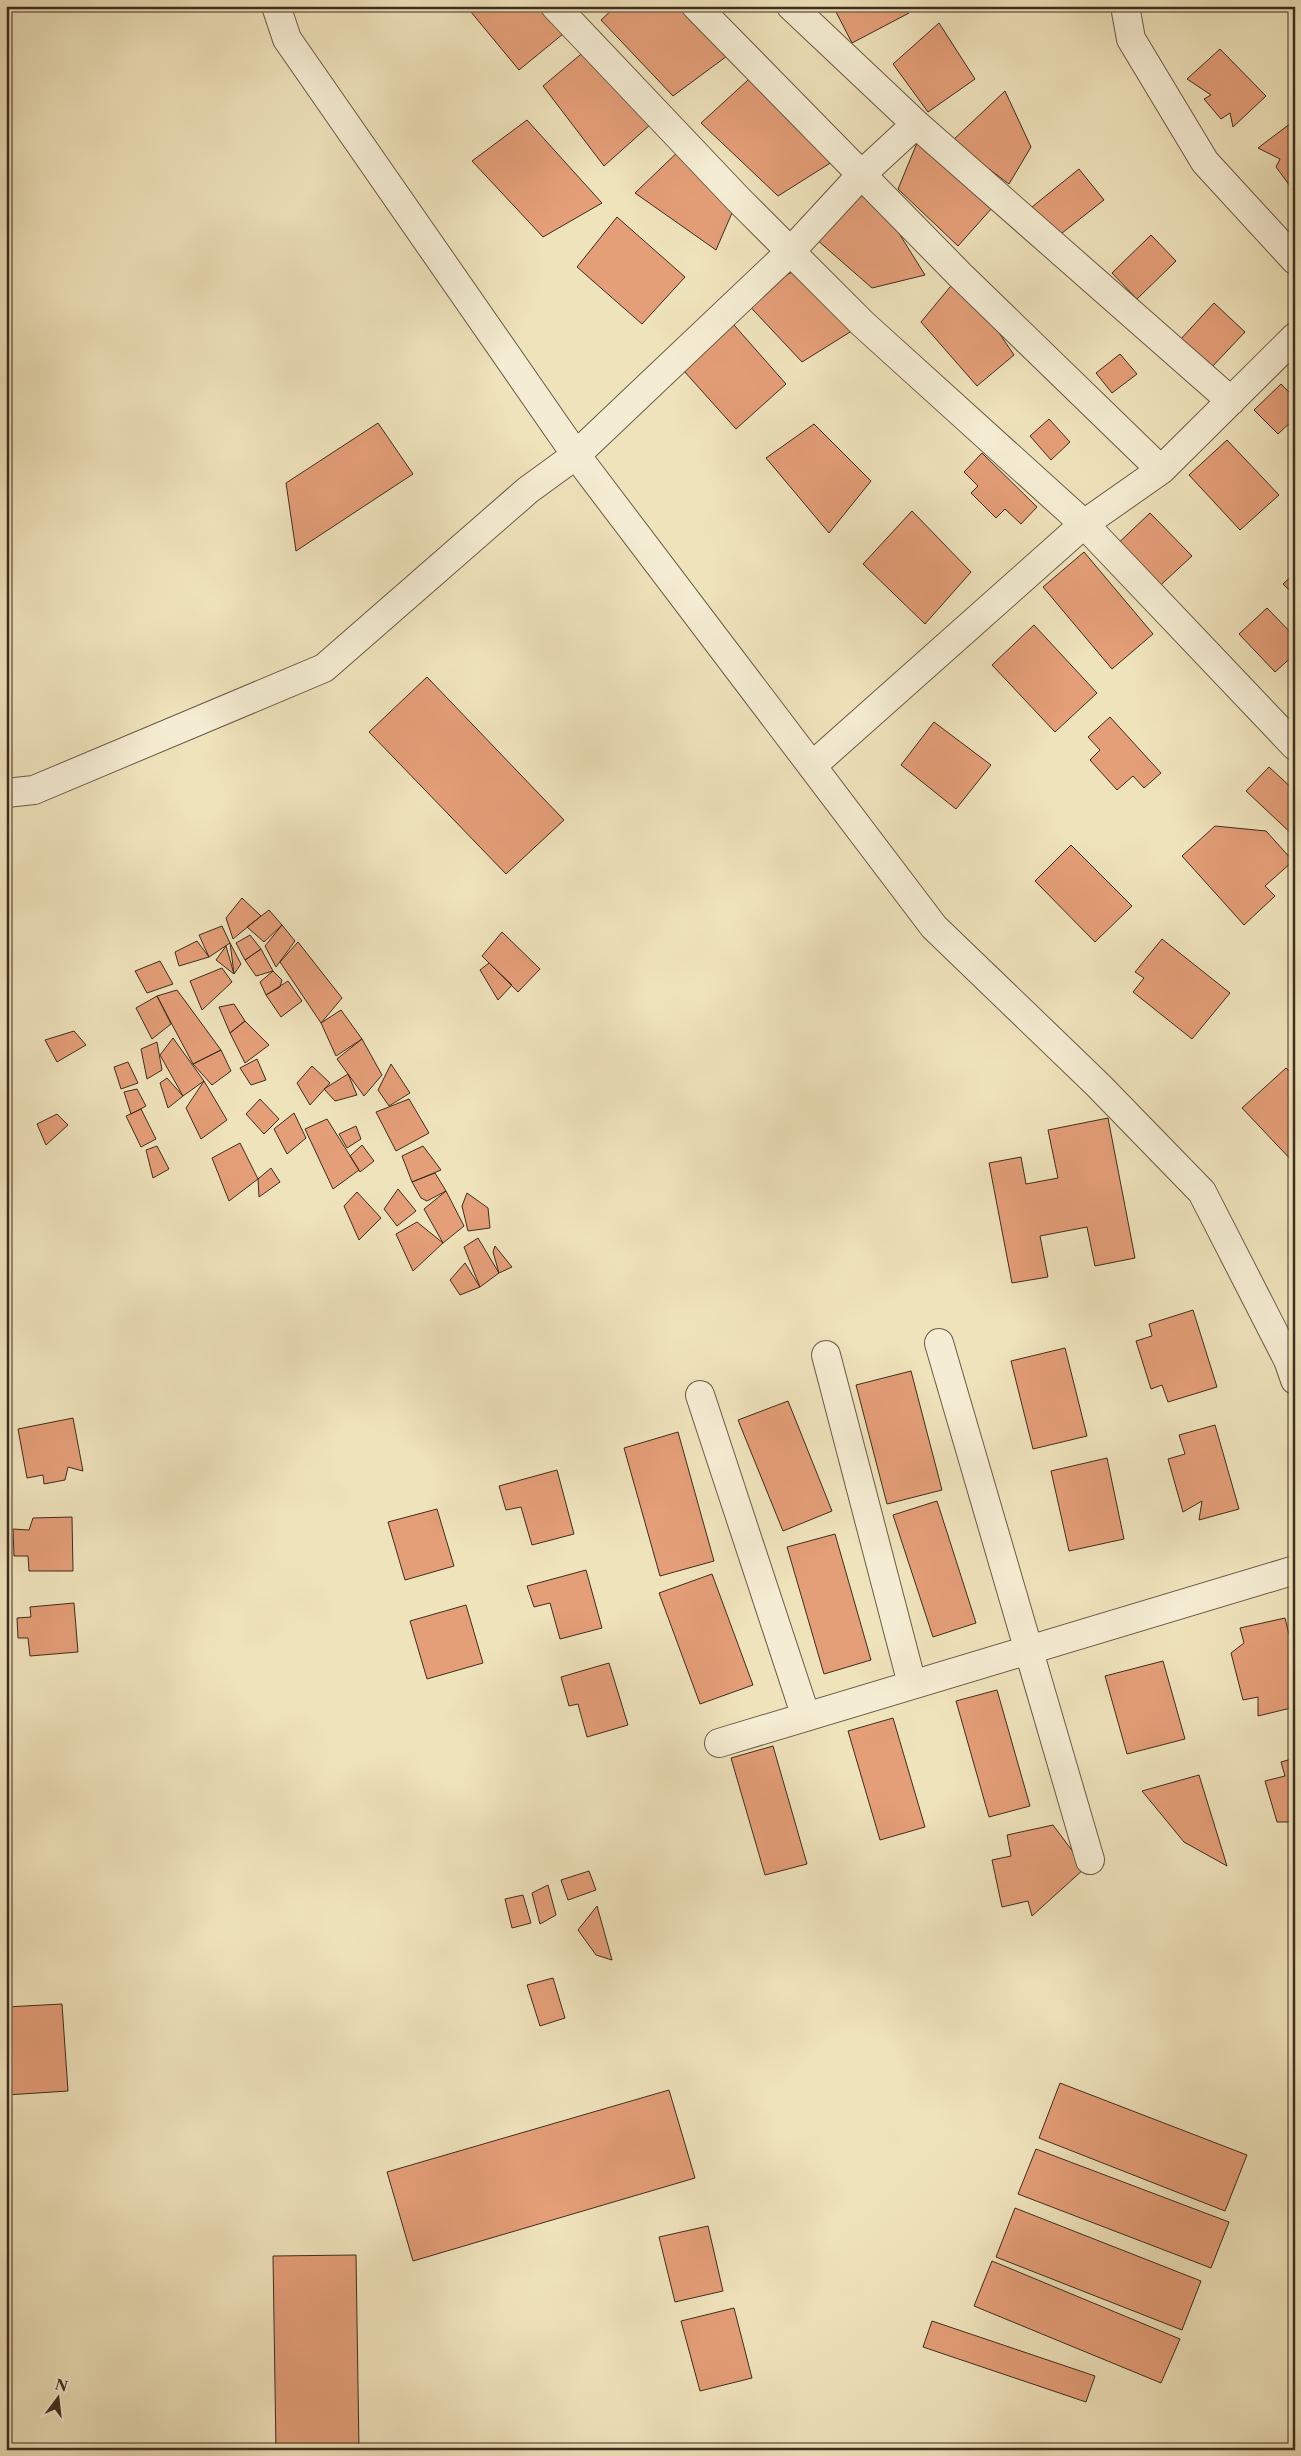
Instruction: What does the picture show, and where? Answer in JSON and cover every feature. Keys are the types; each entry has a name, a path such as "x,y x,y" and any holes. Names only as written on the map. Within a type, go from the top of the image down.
{"street":[{"path":"276,6 287,39 576,455 934,927 1098,1085 1202,1192 1288,1360 1295,1380"},
{"path":"555,6 790,252 863,324 1084,524 1295,746"},
{"path":"696,6 960,275 1161,470"},
{"path":"790,6 916,124 1231,402"},
{"path":"1125,6 1131,39 1205,162 1295,260"},
{"path":"6,793 34,790 324,668 528,490 576,455 790,252 862,174 916,124"},
{"path":"812,766 1084,524 1161,470 1295,336"},
{"path":"940,1343 1090,1860"},
{"path":"826,1355 912,1684"},
{"path":"700,1396 806,1717"},
{"path":"719,1743 1295,1570"}],"building":[{"path":"466,6 542,6 563,34 519,70"},
{"path":"616,6 688,6 727,56 673,96 601,20"},
{"path":"725,6 735,6 731,12"},
{"path":"833,6 904,6 909,13 852,43"},
{"path":"939,23 975,79 928,112 893,64"},
{"path":"592,45 660,116 604,166 543,86"},
{"path":"1220,49 1266,96 1233,127 1230,113 1221,119 1204,99 1211,95 1187,79"},
{"path":"759,70 832,162 778,196 701,123"},
{"path":"1005,91 1031,147 1009,184 952,141"},
{"path":"527,120 602,203 543,237 472,161"},
{"path":"1295,120 1295,182 1290,186 1276,167 1280,159 1258,148"},
{"path":"917,143 992,208 958,246 898,189"},
{"path":"686,144 738,199 716,250 635,193"},
{"path":"1079,169 1104,200 1057,237 1032,207"},
{"path":"862,174 925,275 872,288 808,232"},
{"path":"617,217 685,277 642,324 577,267"},
{"path":"1151,235 1176,261 1137,299 1112,273"},
{"path":"804,266 863,324 802,362 742,298"},
{"path":"960,275 1014,355 977,386 921,322"},
{"path":"1214,303 1245,332 1210,369 1179,341"},
{"path":"734,325 786,384 736,429 675,361"},
{"path":"1120,354 1137,374 1112,393 1096,373"},
{"path":"1281,384 1295,398 1295,418 1278,434 1254,410"},
{"path":"1049,419 1070,442 1051,460 1030,436"},
{"path":"378,423 413,474 296,551 286,483"},
{"path":"814,424 871,481 829,533 766,458"},
{"path":"1227,440 1279,495 1240,530 1189,475"},
{"path":"982,453 1037,507 1021,524 1005,509 996,518 971,493 978,486 964,472"},
{"path":"912,511 971,572 925,624 863,564"},
{"path":"1150,513 1192,556 1152,593 1111,550"},
{"path":"1084,552 1153,634 1112,669 1043,587"},
{"path":"1295,573 1295,596 1283,584"},
{"path":"1267,608 1295,637 1295,654 1275,672 1239,634"},
{"path":"1034,625 1097,693 1055,732 992,665"},
{"path":"427,677 564,820 506,874 369,732"},
{"path":"1110,717 1161,773 1144,788 1133,776 1117,790 1090,760 1100,750 1088,737"},
{"path":"934,722 991,765 956,809 901,765"},
{"path":"1269,767 1295,791 1295,837 1246,791"},
{"path":"1215,826 1266,831 1293,861 1265,886 1275,896 1244,925 1182,856"},
{"path":"1071,845 1132,906 1095,942 1035,881"},
{"path":"242,898 261,916 233,939 226,918"},
{"path":"269,910 282,925 264,942 247,927"},
{"path":"282,925 295,941 276,967 265,946"},
{"path":"222,926 230,943 209,957 199,935"},
{"path":"502,932 540,969 518,992 482,956"},
{"path":"250,935 261,949 245,960 236,943"},
{"path":"1162,939 1230,993 1192,1039 1133,992 1144,978 1135,972"},
{"path":"197,941 209,957 179,966 175,952"},
{"path":"298,942 342,998 321,1023 280,962"},
{"path":"230,943 241,964 234,974 232,958"},
{"path":"226,946 234,974 216,960"},
{"path":"261,949 273,971 256,976 245,960"},
{"path":"160,961 173,984 147,993 135,971"},
{"path":"489,963 512,985 498,1000 480,970"},
{"path":"222,968 232,982 202,1010 190,981"},
{"path":"273,971 282,980 280,987 266,995 260,982"},
{"path":"288,981 302,1001 281,1017 266,995"},
{"path":"177,990 221,1050 193,1064 157,996"},
{"path":"157,996 171,1024 152,1039 136,1008"},
{"path":"234,1004 245,1021 230,1033 219,1007"},
{"path":"341,1010 362,1039 336,1056 321,1023"},
{"path":"245,1021 269,1045 245,1063 230,1033"},
{"path":"74,1031 86,1045 57,1062 45,1040"},
{"path":"173,1038 204,1081 183,1096 160,1055"},
{"path":"362,1039 382,1075 364,1096 337,1059"},
{"path":"157,1042 162,1070 147,1079 141,1049"},
{"path":"221,1050 231,1071 212,1085 193,1064"},
{"path":"257,1059 266,1080 251,1085 240,1068"},
{"path":"128,1062 138,1083 121,1089 114,1067"},
{"path":"391,1064 410,1093 389,1106 378,1090"},
{"path":"312,1066 330,1083 310,1105 297,1083"},
{"path":"1286,1068 1295,1077 1295,1164 1242,1108"},
{"path":"348,1074 357,1095 335,1101 324,1089"},
{"path":"167,1078 183,1096 168,1108 160,1083"},
{"path":"204,1081 227,1120 201,1139 186,1108"},
{"path":"137,1089 146,1106 131,1114 124,1092"},
{"path":"260,1099 279,1119 264,1134 246,1114"},
{"path":"409,1099 429,1133 396,1151 376,1112"},
{"path":"141,1109 156,1139 141,1147 126,1116"},
{"path":"294,1113 306,1138 287,1154 274,1129"},
{"path":"57,1114 68,1125 46,1145 37,1124"},
{"path":"1108,1118 1135,1258 1095,1266 1087,1227 1040,1236 1048,1277 1012,1283 989,1163 1021,1157 1026,1184 1058,1178 1048,1130"},
{"path":"327,1119 359,1170 333,1189 305,1129"},
{"path":"356,1126 361,1139 347,1148 339,1134"},
{"path":"240,1143 258,1179 229,1201 212,1158"},
{"path":"362,1145 374,1161 360,1172 350,1156"},
{"path":"157,1146 169,1169 153,1178 146,1150"},
{"path":"423,1146 441,1170 412,1182 402,1156"},
{"path":"271,1168 280,1182 259,1197 258,1179"},
{"path":"435,1173 446,1191 427,1201 421,1198 412,1182"},
{"path":"398,1189 416,1211 397,1226 384,1209"},
{"path":"446,1191 464,1226 443,1243 424,1209"},
{"path":"357,1192 381,1218 359,1240 344,1206"},
{"path":"467,1193 488,1208 490,1228 468,1231 462,1206"},
{"path":"417,1222 443,1243 413,1271 396,1234"},
{"path":"478,1238 499,1273 480,1287 464,1247"},
{"path":"495,1246 512,1267 499,1273 493,1252"},
{"path":"465,1263 480,1287 460,1295 450,1280"},
{"path":"1193,1310 1217,1387 1168,1402 1162,1385 1151,1389 1136,1341 1152,1336 1149,1324"},
{"path":"1065,1348 1087,1436 1033,1449 1011,1361"},
{"path":"911,1371 942,1490 887,1504 856,1385"},
{"path":"788,1401 832,1511 783,1531 738,1420"},
{"path":"73,1418 83,1471 68,1467 65,1480 44,1484 43,1475 27,1478 18,1429"},
{"path":"1215,1425 1239,1509 1199,1520 1202,1501 1183,1512 1168,1459 1185,1454 1179,1435"},
{"path":"678,1432 714,1561 660,1576 624,1448"},
{"path":"1107,1458 1124,1539 1069,1551 1051,1471"},
{"path":"557,1470 574,1534 532,1545 521,1507 506,1510 499,1486"},
{"path":"937,1501 976,1623 933,1637 893,1515"},
{"path":"437,1509 454,1566 405,1580 388,1522"},
{"path":"72,1517 73,1571 29,1571 28,1556 14,1556 13,1529 29,1530 33,1518"},
{"path":"835,1534 871,1660 824,1674 787,1547"},
{"path":"586,1570 602,1628 560,1639 550,1603 534,1607 527,1586"},
{"path":"712,1574 753,1685 700,1704 659,1593"},
{"path":"74,1603 78,1652 30,1656 28,1638 18,1638 17,1618 31,1617 30,1607"},
{"path":"466,1605 483,1663 427,1679 410,1621"},
{"path":"1285,1618 1295,1659 1295,1707 1258,1716 1258,1697 1243,1700 1231,1653 1244,1643 1240,1628"},
{"path":"1163,1661 1185,1739 1127,1754 1105,1676"},
{"path":"609,1663 628,1725 587,1737 578,1704 569,1706 561,1677"},
{"path":"997,1690 1030,1806 989,1817 956,1701"},
{"path":"893,1718 925,1827 880,1840 848,1731"},
{"path":"773,1746 807,1864 765,1875 731,1758"},
{"path":"1295,1758 1295,1822 1277,1822 1265,1781 1285,1776 1281,1762"},
{"path":"1199,1775 1227,1866 1184,1842 1142,1791"},
{"path":"1053,1825 1085,1868 1032,1916 1028,1901 1002,1907 992,1860 1011,1856 1007,1835"},
{"path":"589,1871 596,1890 568,1900 561,1880"},
{"path":"548,1885 556,1915 540,1924 532,1893"},
{"path":"523,1895 531,1923 512,1928 505,1899"},
{"path":"597,1906 612,1960 596,1955 578,1930"},
{"path":"553,1978 565,2018 540,2026 527,1985"},
{"path":"62,2004 68,2091 6,2095 6,2007"},
{"path":"1060,2083 1247,2155 1225,2211 1039,2138"},
{"path":"669,2090 695,2178 413,2261 387,2172"},
{"path":"1036,2149 1229,2222 1211,2268 1018,2194"},
{"path":"1015,2208 1201,2281 1182,2330 996,2257"},
{"path":"708,2226 723,2291 675,2302 659,2237"},
{"path":"356,2255 359,2450 276,2450 273,2256"},
{"path":"992,2261 1180,2339 1161,2383 974,2306"},
{"path":"734,2308 752,2378 700,2391 681,2321"},
{"path":"932,2321 1095,2376 1086,2402 923,2347"}]}
